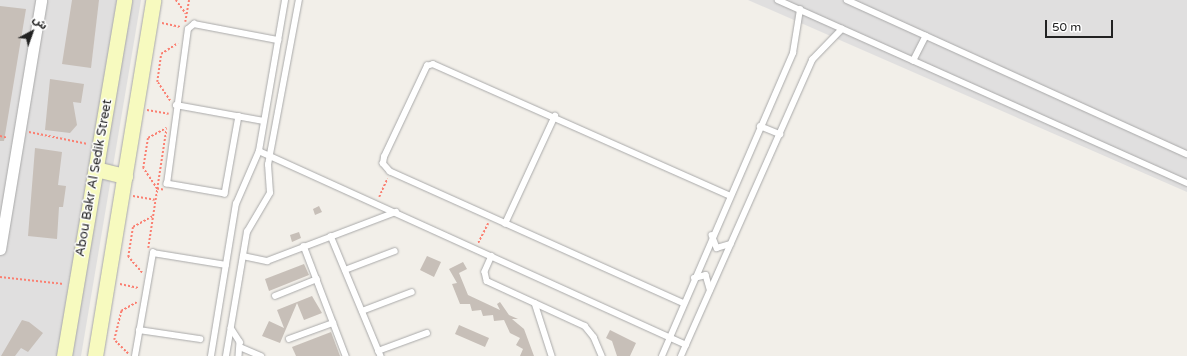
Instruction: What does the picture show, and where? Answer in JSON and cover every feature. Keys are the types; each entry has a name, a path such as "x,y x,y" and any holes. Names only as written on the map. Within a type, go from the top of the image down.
{"main road":[{"name":"Abou Bakr Al Sedik Street","path":"64,356 124,0"},
{"path":"94,356 154,0"},
{"path":"96,169 124,176"}],"street":[{"path":"0,249 41,0"}],"lane":[{"path":"211,356 237,197 259,151 285,0"},
{"path":"226,356 250,226 269,198 270,154 298,0"},
{"path":"778,0 1187,184"},
{"path":"847,0 1187,154"},
{"path":"662,356 682,303 796,46 800,10"},
{"path":"239,116 224,194 171,187 165,179 173,103 187,31 192,25 278,40"},
{"path":"681,356 812,60 842,29"},
{"path":"913,61 926,36"},
{"path":"682,303 390,172 383,164 384,156 428,66 439,66 729,195"},
{"path":"173,103 264,121"},
{"path":"505,224 554,116"},
{"path":"760,126 780,134"},
{"path":"259,151 270,154 686,345"},
{"path":"244,256 267,260 396,212"},
{"path":"712,234 717,248 731,243"},
{"path":"331,236 380,353 427,333"},
{"path":"304,246 346,356"},
{"path":"345,270 395,251"},
{"path":"135,356 153,253 226,264"},
{"path":"492,256 485,272 486,280 584,326 594,337 602,356"},
{"path":"692,280 706,275 710,291"},
{"path":"275,296 317,280"},
{"path":"362,311 412,292"},
{"path":"534,303 552,356"},
{"path":"289,339 333,323"},
{"path":"231,328 240,347 239,356"},
{"path":"139,330 200,340"},
{"path":"240,347 261,356"}],"path":[{"path":"176,0 186,14"},
{"path":"162,23 184,28"},
{"path":"173,103 156,82 161,54 181,41"},
{"path":"147,110 168,114"},
{"path":"157,190 142,168 148,138 166,128"},
{"path":"20,130 100,146"},
{"path":"376,203 390,172"},
{"path":"133,196 155,200"},
{"path":"143,275 128,257 133,227 152,216"},
{"path":"476,248 492,218"},
{"path":"0,277 76,286"},
{"path":"120,284 141,288"},
{"path":"130,356 114,340 121,311 139,302"}],"shaded area":[{"path":"0,0 141,0 81,356 0,356"},
{"path":"748,0 1187,0 1187,192"}],"building":[{"path":"72,0 99,0 91,68 62,64"},
{"path":"0,6 26,9 4,141 0,141"},
{"path":"50,79 84,84 81,103 73,102 77,125 70,133 45,130"},
{"path":"35,148 62,152 58,185 66,186 63,207 59,207 57,239 28,236"},
{"path":"319,206 322,212 315,215 313,209"},
{"path":"299,232 301,238 292,242 290,235"},
{"path":"427,256 441,262 434,277 420,270"},
{"path":"463,262 467,269 459,273 468,295 500,310 497,304 500,302 509,315 518,319 512,319 524,329 534,356 520,356 523,349 516,345 520,338 510,333 504,320 494,321 493,315 483,316 481,310 472,311 470,304 460,304 452,284 457,283 449,269"},
{"path":"304,264 309,275 269,291 265,279"},
{"path":"312,296 322,313 304,320 297,303 280,343 262,336 269,321 284,328 277,310"},
{"path":"22,320 29,322 43,333 28,352 21,348 15,356 1,356"},
{"path":"459,325 489,338 485,347 455,334"},
{"path":"610,330 636,343 630,356 617,356 612,341 606,338"},
{"path":"331,332 340,356 296,356 292,347"}]}
